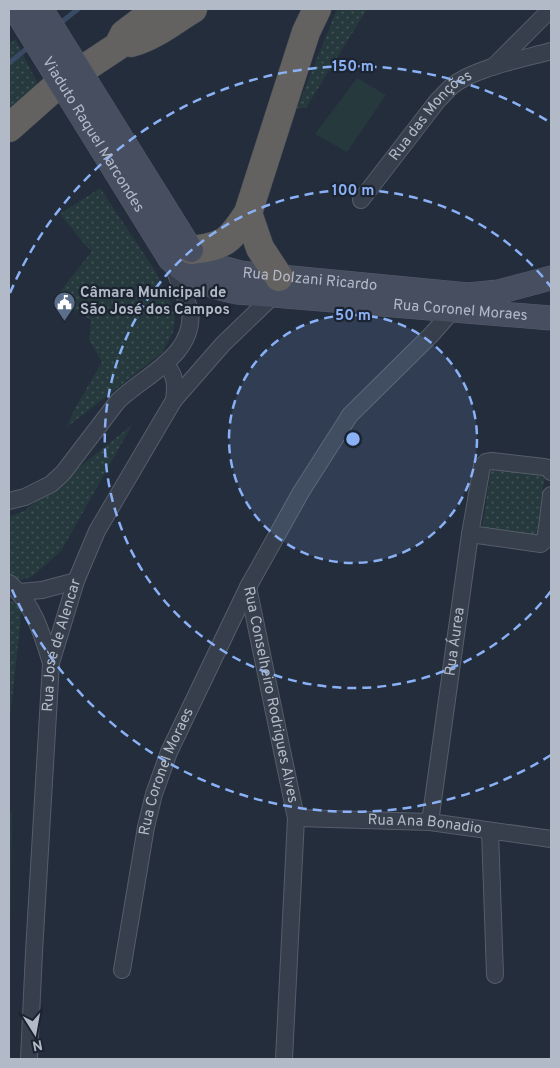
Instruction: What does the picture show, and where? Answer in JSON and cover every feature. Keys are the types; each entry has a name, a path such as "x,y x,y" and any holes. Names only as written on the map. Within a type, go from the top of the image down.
{"highway":[{"path":"9,19 20,9"},
{"path":"118,46 124,34 156,9"},
{"path":"9,128 53,89 118,46 141,40 193,9"},
{"path":"181,254 213,248 222,244 230,238 248,213 309,17"},
{"path":"248,213 260,248 277,286"}],"main road":[{"name":"Viaduto Raquel Marcondes","path":"15,9 181,254"},
{"name":"Viaduto Raquel Marcondes","path":"41,9 181,254"},
{"name":"Rua Dolzani Ricardo","path":"181,254 277,286 468,295 498,292 551,279"},
{"path":"551,279 543,289 542,294 546,305 551,311"},
{"name":"Rua Coronel Moraes","path":"277,286 453,310 551,318"}],"street":[{"name":"Rua das Monções","path":"491,68 551,9"},
{"name":"Rua das Monções","path":"361,200 438,100 452,86 467,77 491,68 551,51"},
{"path":"9,501 25,497 51,484 63,473 118,400 165,364 176,352 184,340 191,318 181,254"},
{"name":"Rua José de Alencar","path":"29,1059 51,663 76,581 98,531 174,400 277,286"},
{"name":"Rua Conselheiro Rodrigues Alves","path":"284,1059 296,818 248,587 301,492 350,415 432,334 453,310"},
{"path":"165,364 174,376 176,383 174,400"},
{"name":"Rua Áurea","path":"430,822 470,534 481,472 486,462 492,461 544,467 548,468 551,472"},
{"path":"470,534 541,544 545,540 549,527 551,495"},
{"path":"14,588 42,590 76,581"},
{"name":"Rua Coronel Moraes","path":"122,970 146,827 154,794 169,752 248,587"},
{"path":"14,588 34,615 51,663"},
{"name":"Rua Ana Bonadio","path":"296,818 430,822 551,839"},
{"path":"490,831 495,975"}],"green space":[{"path":"337,9 367,9 306,108 297,108"},
{"path":"15,39 38,84 9,112 9,45"},
{"path":"357,78 386,95 347,152 315,134"},
{"path":"100,188 154,269 171,303 175,318 173,332 162,353 67,427 74,410 102,362 89,340 91,320 55,298 92,251 60,214"},
{"path":"132,425 61,551 33,576 17,581 9,574 9,517 24,511"},
{"path":"491,468 545,474 536,537 482,529"},
{"path":"9,600 22,607 9,728"},
{"path":"12,812 9,1008 9,813"}],"waterway":[{"path":"59,24 78,9"},
{"path":"9,63 30,46"}],"place":[{"name":"Câmara Municipal de São José dos Campos","path":"64,321"}]}
